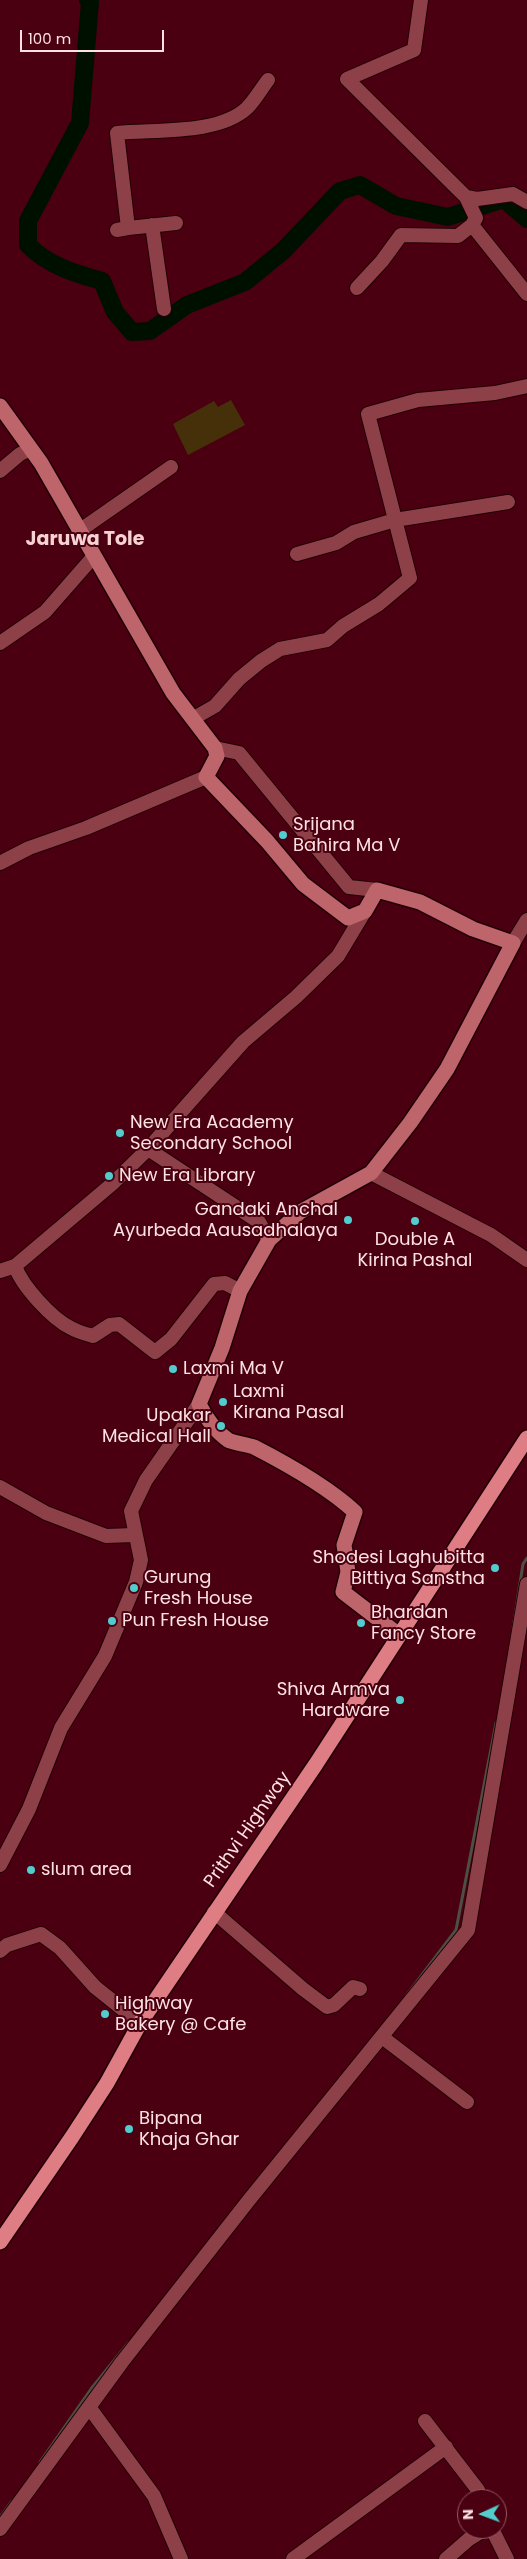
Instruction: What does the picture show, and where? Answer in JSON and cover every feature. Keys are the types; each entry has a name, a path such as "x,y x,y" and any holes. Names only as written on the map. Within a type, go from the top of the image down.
{"highway":[{"name":"Prithvi Highway","path":"0,2242 107,2084 140,2023 300,1788 527,1438"}],"main road":[{"path":"0,406 31,449 173,692 215,748 217,756 206,777 267,841 303,884 348,918 365,911 377,890 420,902 473,929 513,942 448,1069 410,1123 371,1173 300,1212 269,1240 240,1291 222,1348 199,1404 206,1419 230,1441 243,1442 258,1450 341,1499 355,1512 344,1545 348,1572 343,1592 399,1635"}],"street":[{"path":"421,0 414,50 347,78 466,197 474,221 527,294"},
{"path":"176,223 122,229 118,133 198,127 227,121 247,108 268,80"},
{"path":"466,197 477,199 513,194 527,202"},
{"path":"357,288 382,261 401,235 458,236 474,221"},
{"path":"152,226 164,309"},
{"path":"194,718 215,706 239,678 280,649 327,640 343,626 379,604 410,578 368,414 418,400 495,393 527,386"},
{"path":"0,471 20,454 31,449"},
{"path":"79,531 171,467"},
{"path":"297,554 336,543 354,532 395,520 508,502"},
{"path":"0,642 45,612 94,556"},
{"path":"215,748 239,752 349,887 377,890"},
{"path":"0,863 29,848 86,828 206,777"},
{"path":"0,1271 15,1266 75,1213 112,1184 148,1149 243,1042 296,997 338,956 365,911"},
{"path":"513,942 527,920"},
{"path":"148,1149 259,1222 269,1240"},
{"path":"371,1173 491,1235 527,1260"},
{"path":"15,1266 19,1278 24,1284 55,1316 71,1328 93,1336 110,1326 119,1324 155,1352 171,1339 214,1284 225,1283 240,1291"},
{"path":"0,1865 29,1809 61,1728 106,1656 133,1590 141,1560 134,1535 131,1511 146,1480 199,1404"},
{"path":"0,1487 46,1513 106,1536 134,1535"},
{"path":"0,2529 89,2407 249,2200 468,1930 527,1584"},
{"path":"214,1912 303,1989 327,2007 334,2005 353,1988 360,1989"},
{"path":"0,1950 7,1945 41,1934 60,1948 95,1988 140,2023"},
{"path":"382,2036 467,2102"},
{"path":"89,2407 154,2496 181,2559"},
{"path":"425,2421 477,2489"},
{"path":"293,2559 446,2447"},
{"path":"446,2559 469,2539"},
{"path":"497,2539 507,2559"}],"shaded area":[{"path":"231,400 245,425 188,455 173,424 214,401 218,407"}],"waterway":[{"path":"88,0 90,2 80,123 28,221 28,245 53,264 102,281 115,312 132,332 150,331 187,305 245,282 283,251 340,191 360,185 396,206 448,217 504,199 527,219"},
{"path":"513,1628 523,1564 527,1558"},
{"path":"406,1996 456,1930 496,1723"},
{"path":"40,2462 91,2389 129,2342"},
{"path":"0,2517 12,2501"}],"place":[{"name":"Srijana Bahira Ma V","path":"283,835"},
{"name":"New Era Academy Secondary School","path":"120,1133"},
{"name":"New Era Library","path":"109,1176"},
{"name":"Gandaki Anchal Ayurbeda Aausadhalaya","path":"348,1220"},
{"name":"Double A Kirina Pashal","path":"415,1221"},
{"name":"Laxmi Ma V","path":"173,1369"},
{"name":"Laxmi Kirana Pasal","path":"223,1402"},
{"name":"Upakar Medical Hall","path":"221,1426"},
{"name":"Shodesi Laghubitta Bittiya Sanstha","path":"495,1568"},
{"name":"Gurung Fresh House","path":"134,1588"},
{"name":"Pun Fresh House","path":"112,1621"},
{"name":"Bhardan Fancy Store","path":"361,1623"},
{"name":"Shiva Armva Hardware","path":"400,1700"},
{"name":"slum area","path":"31,1870"},
{"name":"Highway Bakery @ Cafe","path":"105,2014"},
{"name":"Bipana Khaja Ghar","path":"129,2129"}],"district":[{"name":"Jaruwa Tole","path":"85,540"}]}
